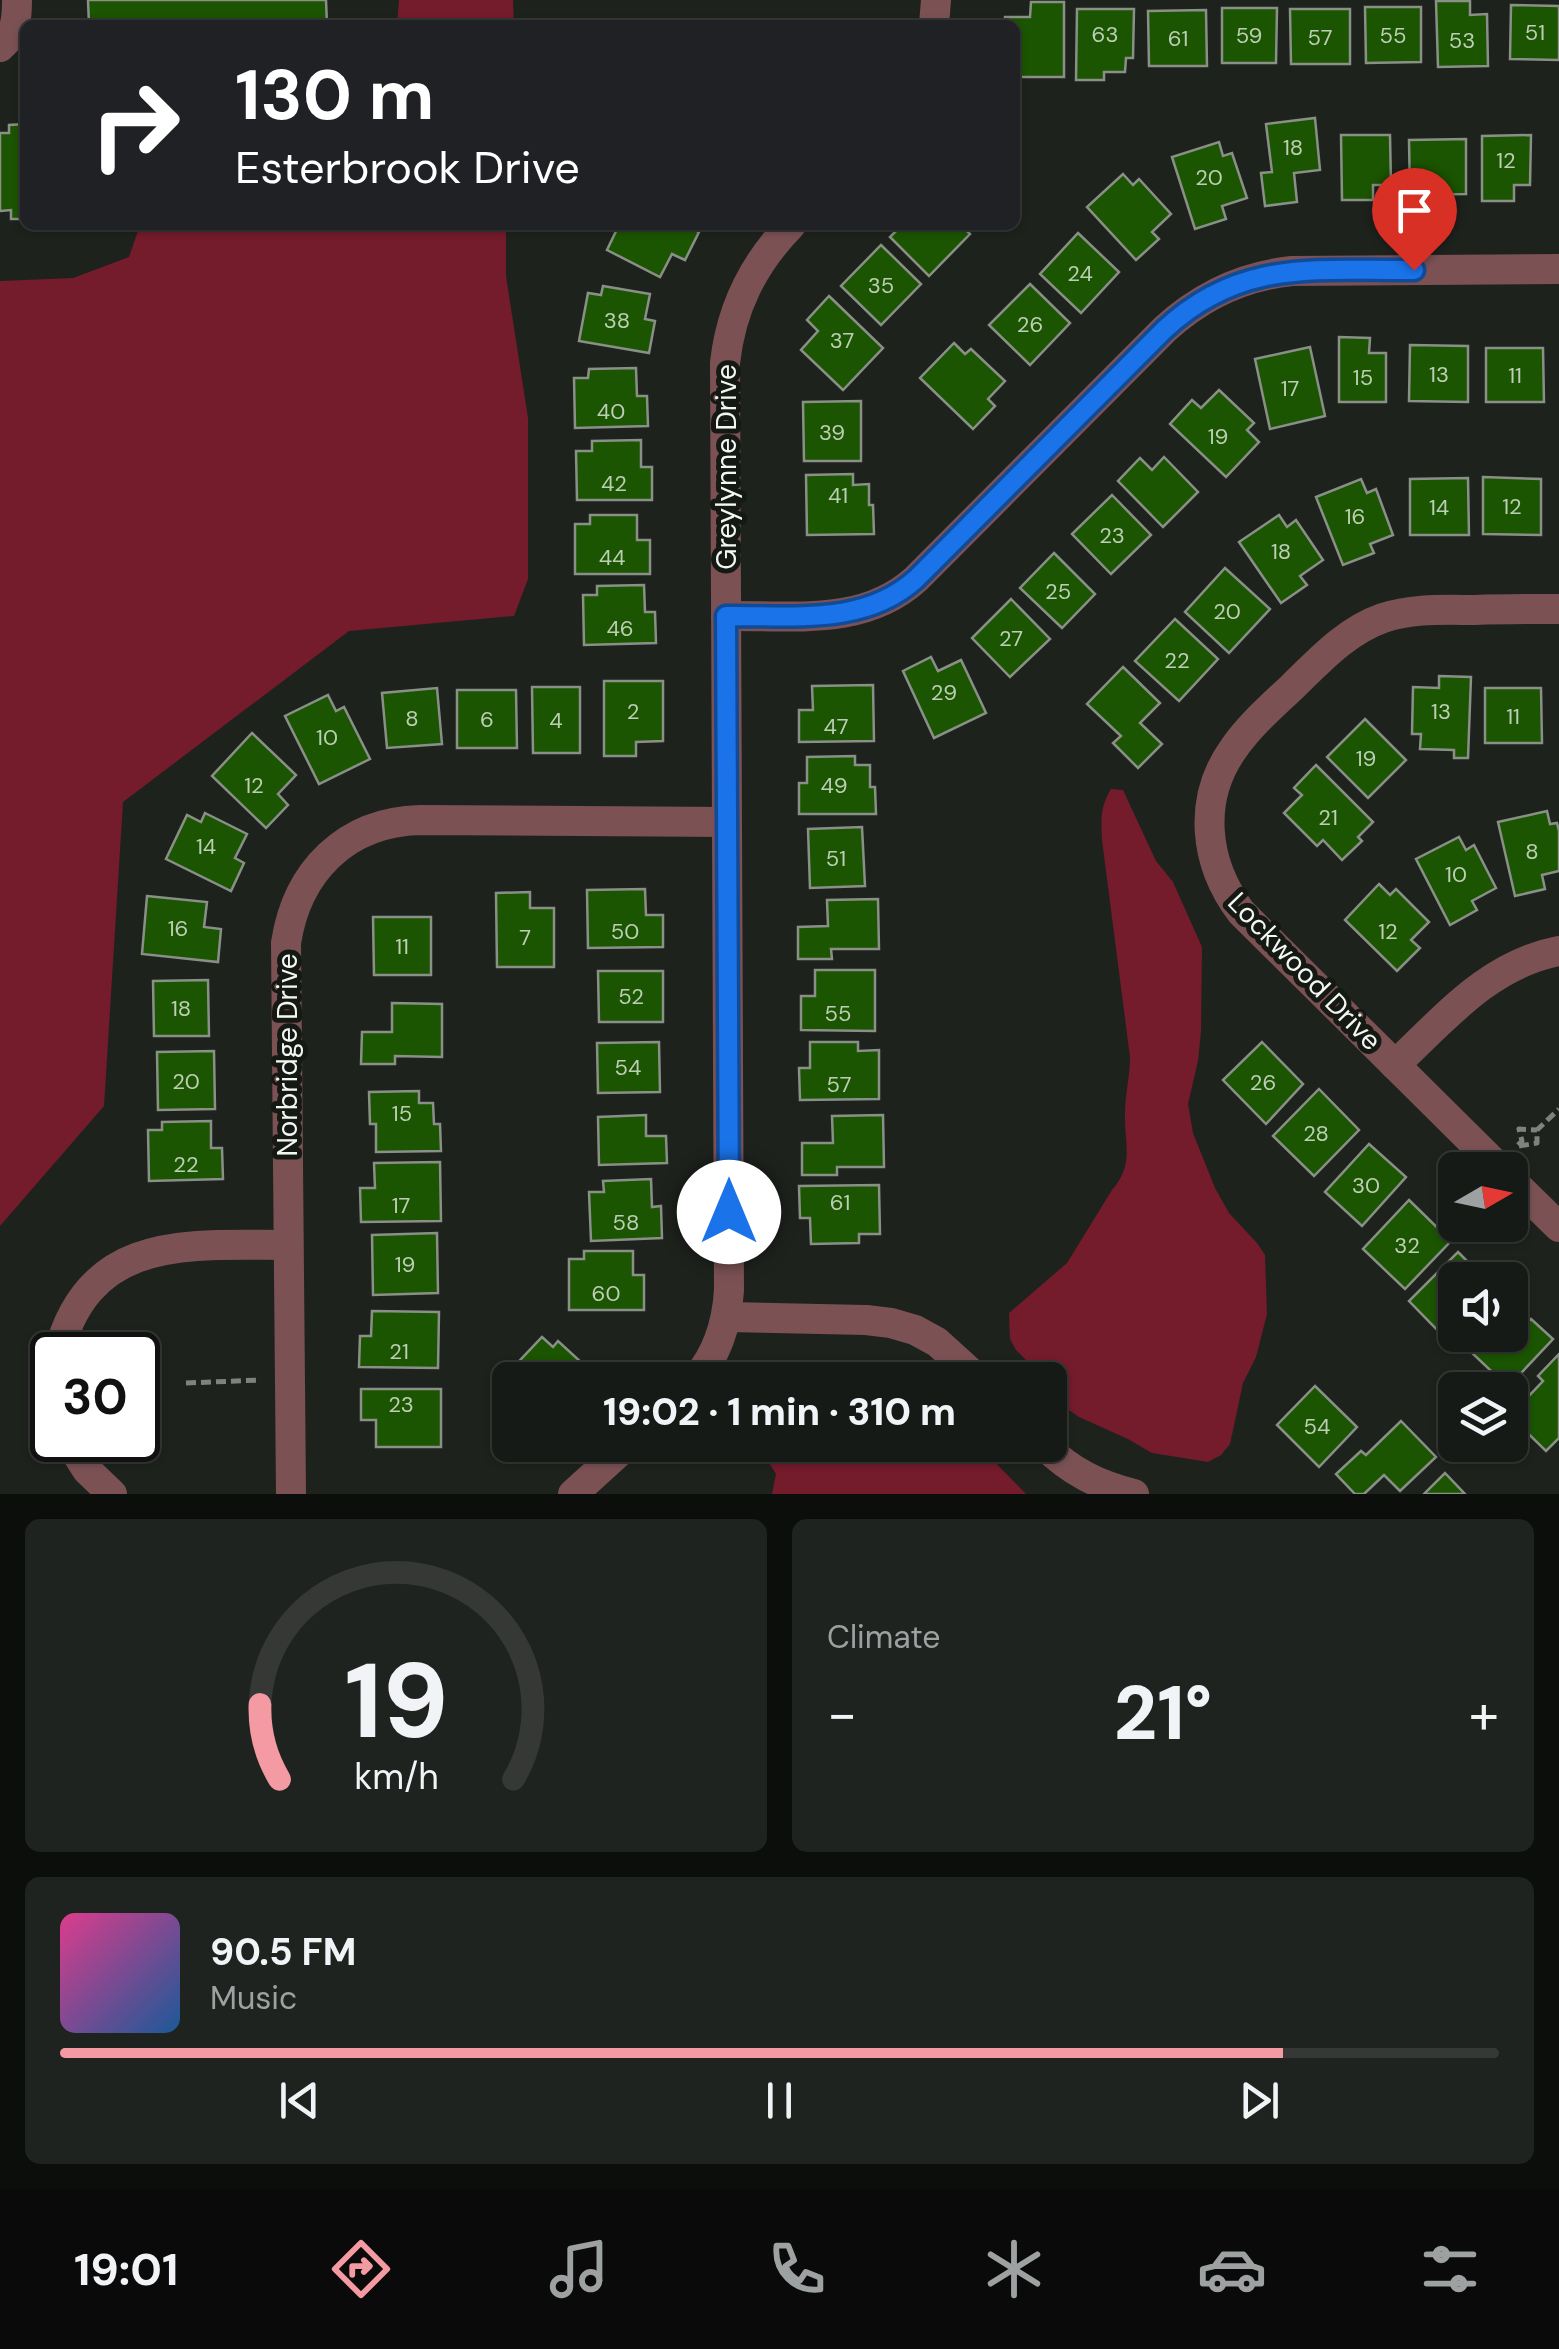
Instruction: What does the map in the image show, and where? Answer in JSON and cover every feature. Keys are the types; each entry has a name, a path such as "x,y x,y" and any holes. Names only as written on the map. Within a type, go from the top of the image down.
{"street":[{"path":"0,47 14,32 17,0"},
{"name":"Greylynne Drive","path":"709,1362 727,1317 730,1290 725,363 728,337 751,276 786,230"},
{"path":"726,616 842,614 864,610 898,594 1164,330 1195,305 1229,286 1266,274 1305,270 1559,269"},
{"name":"Lockwood Drive","path":"1483,1152 1249,920 1227,893 1214,860 1210,813 1217,779 1227,757 1249,729 1332,648 1365,626 1393,615 1422,610 1559,609"},
{"name":"Norbridge Drive","path":"290,1494 286,943 298,898 310,878 343,844 385,824 408,820 727,822"},
{"path":"1395,1065 1488,980 1518,964 1559,951"},
{"path":"1528,1197 1559,1227"},
{"path":"65,1332 82,1301 112,1272 136,1258 176,1246 288,1244"},
{"path":"727,1317 866,1320 900,1325 937,1342 959,1362"},
{"path":"82,1462 112,1494"},
{"path":"577,1493 609,1462"},
{"path":"1064,1462 1084,1476 1134,1494"}],"path":[{"path":"1537,1130 1520,1129 1522,1140 1516,1147 1537,1143 1537,1130 1559,1108"},
{"path":"186,1382 261,1380"}],"shaded area":[{"path":"399,0 513,0 514,20 397,20"},
{"path":"138,230 506,230 506,276 528,418 528,579 514,616 349,631 123,802 104,1106 0,1226 0,281 73,278 129,257"},
{"path":"1111,789 1123,790 1156,861 1173,882 1202,947 1201,1031 1188,1104 1193,1133 1229,1213 1265,1255 1267,1314 1256,1357 1243,1383 1230,1444 1208,1462 1152,1453 1079,1417 1067,1409 1067,1362 1028,1362 1010,1339 1009,1313 1067,1263 1119,1180 1126,1162 1125,1107 1130,1057 1102,833"},
{"path":"825,1360 852,1362 784,1362"},
{"path":"769,1462 995,1462 1026,1494 772,1494 776,1474"}],"building":[{"path":"88,0 326,0 327,20 89,20"},
{"path":"1436,1 1470,1 1470,15 1487,14 1488,66 1438,67"},
{"path":"1031,2 1064,2 1064,77 1020,77 1020,20 1005,17 1030,17"},
{"path":"1511,5 1559,6 1559,60 1510,59"},
{"path":"1365,7 1421,7 1421,62 1366,63"},
{"path":"1222,8 1277,8 1276,63 1222,63"},
{"path":"1077,9 1134,9 1133,58 1126,58 1125,72 1104,72 1104,80 1076,80"},
{"path":"1290,9 1350,9 1350,64 1291,64"},
{"path":"1206,10 1207,66 1149,66 1148,11"},
{"path":"1315,118 1320,170 1294,173 1297,202 1265,206 1261,173 1272,172 1266,124"},
{"path":"20,124 20,219 11,219 11,210 0,211 0,133 9,133 9,125"},
{"path":"1341,135 1390,135 1391,185 1373,185 1373,200 1342,200"},
{"path":"1531,135 1530,185 1514,185 1514,201 1482,201 1482,136"},
{"path":"1466,139 1466,194 1410,195 1409,140"},
{"path":"1219,142 1223,156 1232,153 1247,198 1222,206 1226,219 1195,229 1172,157"},
{"path":"1123,174 1133,185 1139,179 1171,214 1152,232 1159,239 1136,260 1087,207"},
{"path":"617,230 699,232 685,260 672,254 660,277 607,250"},
{"path":"897,230 966,230 970,234 929,276 890,237"},
{"path":"1078,233 1119,272 1081,313 1040,274"},
{"path":"881,245 921,284 881,325 841,286"},
{"path":"1030,284 1070,323 1030,365 989,325"},
{"path":"603,286 650,294 645,319 655,321 649,353 579,341 588,293 601,295"},
{"path":"829,296 883,348 843,390 801,350 818,331 807,320"},
{"path":"1339,337 1370,338 1369,353 1386,353 1386,402 1339,402"},
{"path":"954,343 965,354 971,349 1005,381 988,399 995,406 973,429 920,378"},
{"path":"1410,345 1468,346 1468,402 1409,401"},
{"path":"1310,347 1325,416 1270,429 1255,359"},
{"path":"1486,348 1543,348 1544,402 1486,402"},
{"path":"636,368 637,396 647,396 648,426 575,428 574,378 588,378 589,369"},
{"path":"1219,390 1254,423 1247,430 1259,442 1226,477 1170,424 1192,400 1201,408"},
{"path":"861,401 861,461 804,461 803,402"},
{"path":"641,440 641,467 652,467 652,500 577,500 576,451 592,451 592,441"},
{"path":"1164,457 1198,492 1163,527 1118,481 1140,458 1152,470"},
{"path":"853,474 853,485 869,484 874,534 807,535 806,475"},
{"path":"1483,477 1541,479 1541,535 1483,534"},
{"path":"1468,478 1469,535 1410,535 1410,479"},
{"path":"1361,479 1367,493 1376,489 1393,535 1370,544 1374,553 1343,565 1316,497"},
{"path":"1112,495 1151,535 1111,574 1072,534"},
{"path":"590,515 637,515 637,540 650,540 650,574 575,574 575,524 590,524"},
{"path":"1279,515 1287,527 1296,520 1323,560 1300,576 1307,585 1281,603 1239,542"},
{"path":"1054,553 1095,594 1062,628 1020,588"},
{"path":"1225,568 1270,609 1229,653 1185,612"},
{"path":"644,585 645,612 655,612 656,643 584,645 583,595 597,595 597,586"},
{"path":"1011,599 1050,639 1010,677 972,638"},
{"path":"1175,619 1218,659 1179,701 1135,661"},
{"path":"931,657 938,671 961,660 986,713 934,738 903,671"},
{"path":"1123,667 1160,703 1140,723 1162,744 1138,768 1113,743 1121,736 1087,704"},
{"path":"1439,676 1471,677 1468,758 1454,758 1454,750 1420,749 1421,734 1412,734 1413,687 1439,688"},
{"path":"604,681 663,681 663,741 636,742 636,756 604,756"},
{"path":"873,685 874,741 799,742 799,710 813,710 812,686"},
{"path":"532,687 580,687 580,753 533,753"},
{"path":"437,688 442,744 387,748 382,693"},
{"path":"1485,688 1541,688 1542,743 1485,743"},
{"path":"457,690 516,690 517,748 457,748"},
{"path":"328,695 336,711 344,707 370,759 319,784 285,716"},
{"path":"1365,719 1406,760 1368,798 1327,757"},
{"path":"252,733 296,775 278,794 288,805 266,828 212,776"},
{"path":"855,756 855,765 870,765 876,814 799,814 799,783 807,783 807,757"},
{"path":"1316,765 1373,822 1358,837 1362,841 1342,860 1323,840 1317,846 1284,813 1302,795 1294,788"},
{"path":"1547,811 1550,824 1557,823 1559,831 1559,871 1542,875 1545,889 1515,896 1498,822"},
{"path":"205,813 247,834 235,858 244,863 231,891 166,859 187,815 201,822"},
{"path":"862,827 865,886 810,888 808,829"},
{"path":"1459,837 1466,850 1474,845 1496,888 1472,901 1477,910 1450,925 1416,859"},
{"path":"1379,884 1390,895 1396,889 1429,922 1411,940 1420,948 1397,971 1345,920"},
{"path":"645,889 646,915 663,915 663,947 588,948 587,890"},
{"path":"530,892 530,908 554,908 554,967 497,967 496,893"},
{"path":"147,896 207,902 204,927 221,929 218,962 142,954"},
{"path":"878,899 879,949 831,949 832,959 798,959 798,927 828,926 827,900"},
{"path":"373,917 431,917 431,975 374,975"},
{"path":"815,970 875,970 875,1031 801,1030 801,996 815,996"},
{"path":"598,971 663,971 663,1022 599,1022"},
{"path":"208,980 209,1036 154,1036 153,981"},
{"path":"392,1003 442,1004 442,1057 395,1056 395,1064 361,1064 362,1032 392,1032"},
{"path":"659,1042 660,1092 598,1093 597,1043"},
{"path":"810,1042 858,1042 858,1051 879,1050 879,1099 800,1100 799,1068 810,1068"},
{"path":"1262,1042 1303,1084 1266,1124 1223,1080"},
{"path":"214,1051 215,1109 158,1110 157,1052"},
{"path":"1319,1089 1359,1130 1314,1176 1273,1136"},
{"path":"419,1091 419,1103 433,1103 434,1124 440,1124 441,1151 376,1152 376,1124 370,1124 369,1092"},
{"path":"646,1115 646,1136 666,1136 667,1163 599,1165 598,1117"},
{"path":"883,1115 884,1167 837,1167 837,1175 802,1175 802,1143 833,1143 832,1116"},
{"path":"211,1121 211,1148 222,1148 223,1179 149,1181 148,1130 162,1130 162,1122"},
{"path":"1369,1144 1406,1177 1362,1226 1325,1192"},
{"path":"440,1162 441,1221 361,1222 360,1188 375,1188 374,1163"},
{"path":"651,1179 652,1207 661,1206 662,1238 591,1241 589,1192 604,1192 603,1181"},
{"path":"879,1185 880,1234 859,1234 859,1243 811,1244 810,1218 800,1218 799,1186"},
{"path":"1409,1200 1438,1228 1438,1242 1450,1242 1405,1289 1363,1249"},
{"path":"437,1233 438,1293 373,1295 372,1235"},
{"path":"584,1251 633,1251 633,1275 644,1275 644,1310 569,1310 569,1259 584,1259"},
{"path":"1458,1252 1468,1262 1448,1262"},
{"path":"1438,1272 1438,1331 1409,1301"},
{"path":"372,1311 439,1312 438,1368 359,1367 360,1336 371,1336"},
{"path":"1531,1319 1553,1339 1522,1372 1492,1372 1471,1352 1528,1352"},
{"path":"542,1337 553,1347 558,1341 581,1362 518,1362"},
{"path":"1559,1354 1559,1438 1546,1451 1528,1434 1528,1397 1543,1381 1538,1376"},
{"path":"1315,1386 1357,1427 1319,1467 1277,1425"},
{"path":"361,1389 441,1389 441,1447 376,1447 376,1420 361,1420"},
{"path":"1401,1421 1436,1457 1400,1491 1384,1475 1364,1494 1355,1494 1336,1474 1361,1451 1366,1455"},
{"path":"1445,1473 1465,1494 1424,1494"}],"route":[{"path":"729,1212 726,616 842,614 864,610 898,594 1164,330 1217,292 1279,272 1414,270"}]}
